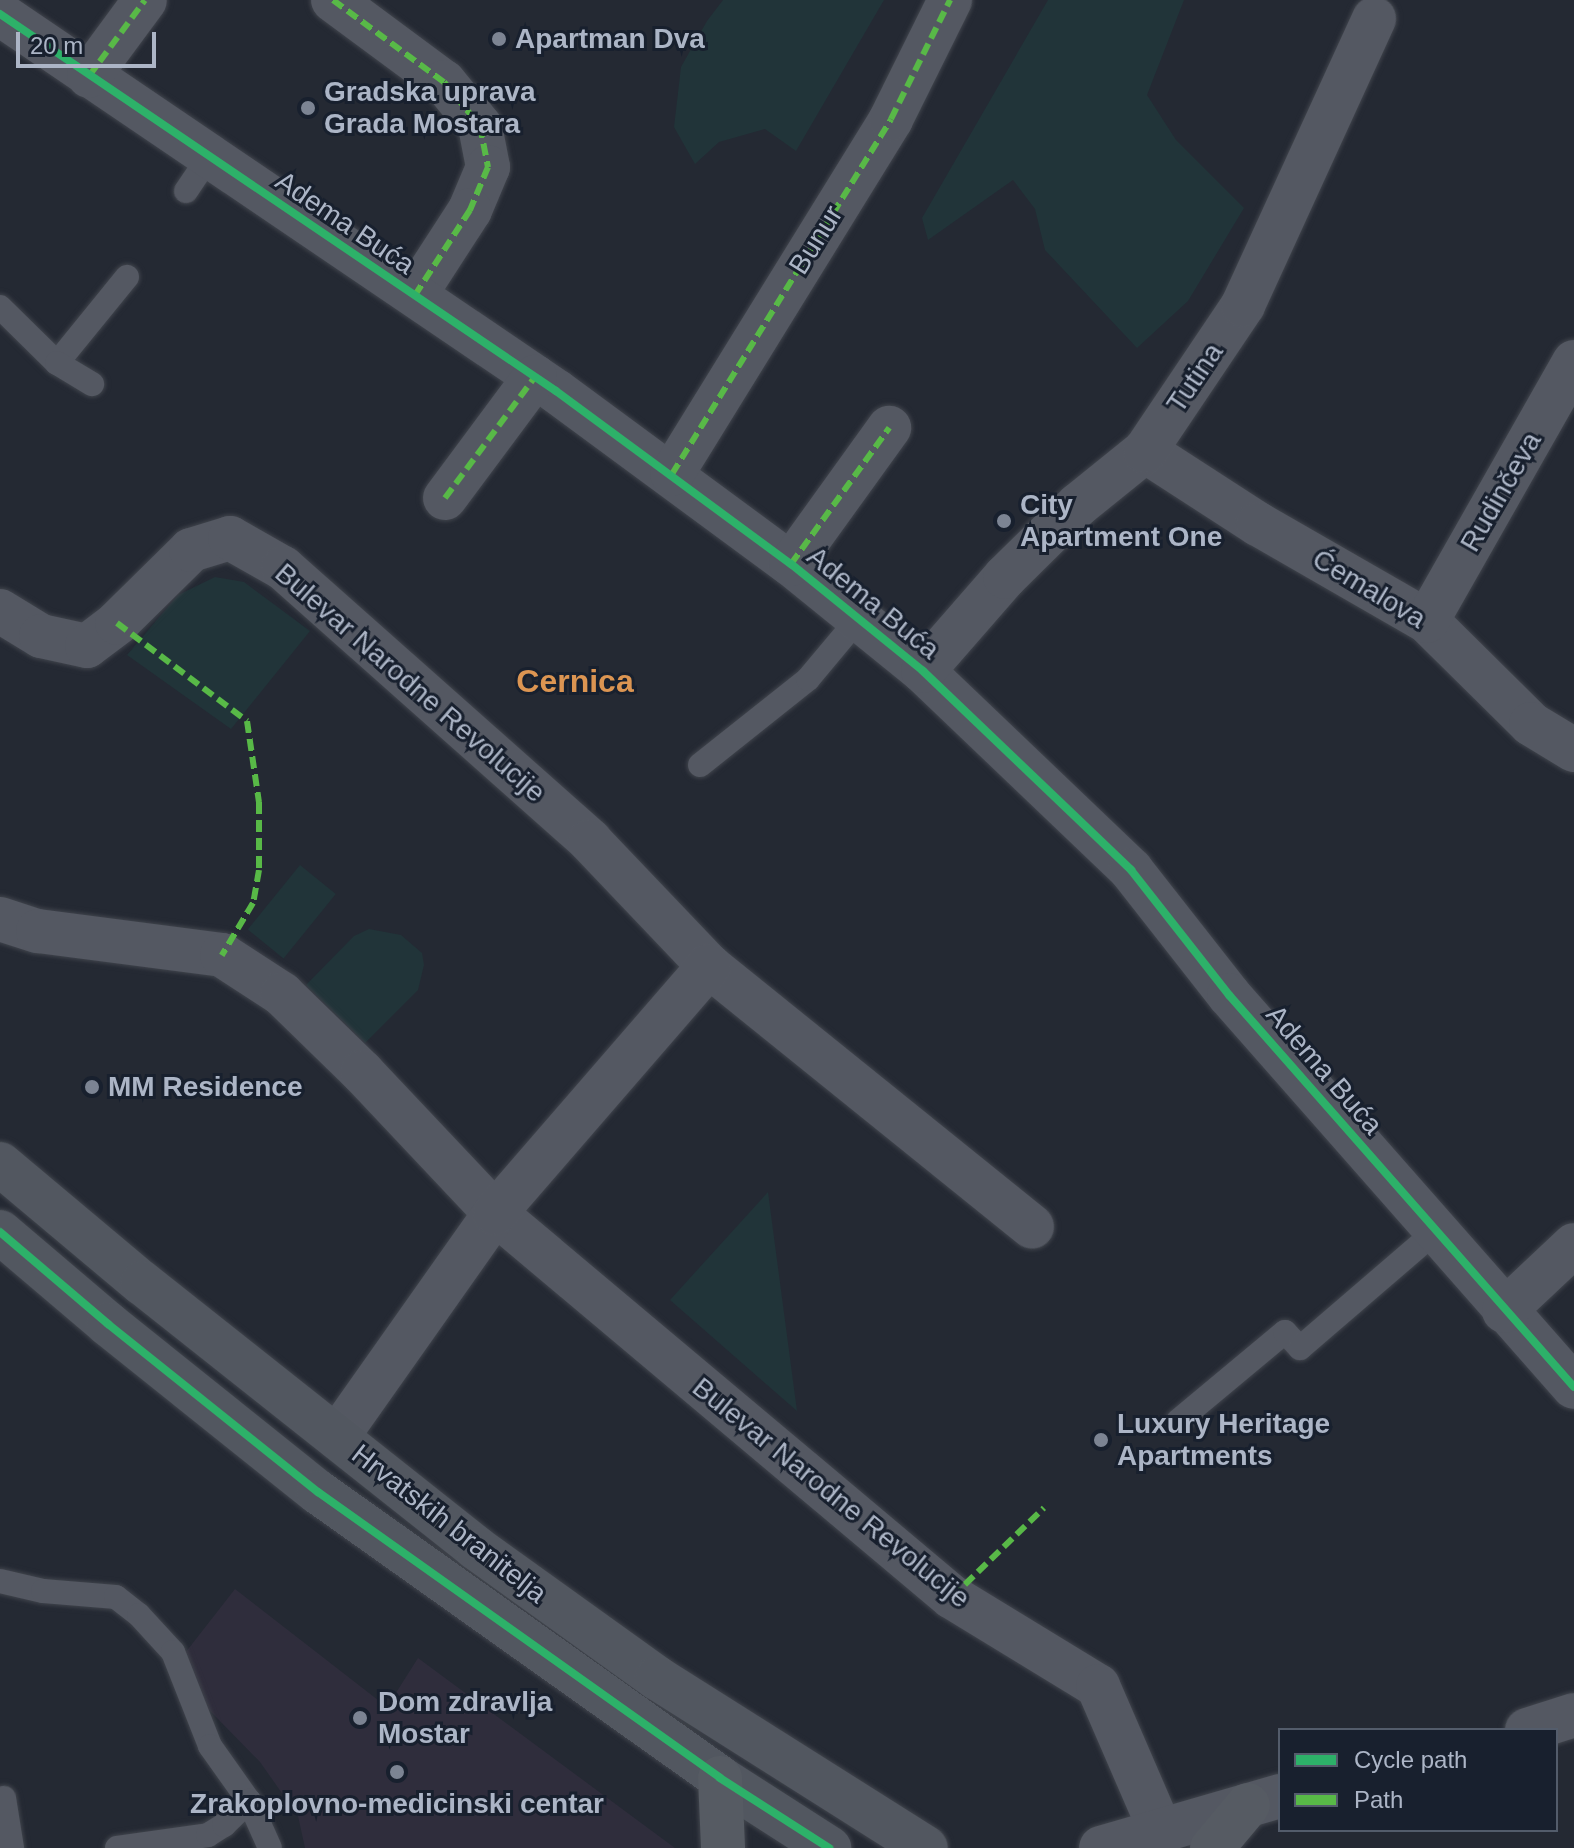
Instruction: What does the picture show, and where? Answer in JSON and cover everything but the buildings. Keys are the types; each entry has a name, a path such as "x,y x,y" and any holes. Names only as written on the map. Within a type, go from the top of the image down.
{"main road":[{"name":"Hrvatskih branitelja","path":"0,1164 476,1548 644,1669 926,1848"},
{"path":"0,1232 108,1324 318,1492 720,1778 829,1848"},
{"path":"720,1778 723,1848"},
{"path":"1212,1848 1264,1800"}],"street":[{"path":"89,76 145,0"},
{"path":"333,0 444,82 480,126 488,167 470,210 415,295"},
{"name":"Bunur","path":"672,474 891,119 950,0"},
{"name":"Adema Buća","path":"0,14 89,76 197,174 415,295 535,377 672,474 791,564 923,671 1131,870 1229,995 1574,1387"},
{"name":"Tutina","path":"923,671 1005,577 1078,505 1145,451 1243,305 1374,19"},
{"name":"Rudinčeva","path":"1427,621 1574,362"},
{"path":"445,498 535,377"},
{"path":"791,564 889,428"},
{"name":"Ćemalova","path":"1145,451 1258,524 1427,621 1531,724 1574,750"},
{"name":"Bulevar Narodne Revolucije","path":"0,611 41,636 87,646 117,623 191,550 230,538 283,568 590,841 709,966 1032,1227"},
{"name":"Bulevar Narodne Revolucije","path":"0,919 38,931 222,955 282,994 362,1072 495,1213 952,1597 1098,1686 1160,1829"},
{"path":"337,1437 495,1213 709,966"},
{"path":"1504,1311 1574,1245"},
{"path":"1533,1728 1574,1715"},
{"path":"1101,1848 1264,1800"}],"lane":[{"path":"57,363 127,277"},
{"path":"0,307 57,363 92,384"},
{"path":"700,765 808,679 859,618"},
{"path":"1178,1421 1285,1332 1300,1348 1435,1232"},
{"path":"1,1581 43,1591 116,1597 139,1615 173,1652 210,1746 249,1801 270,1848"},
{"path":"4,1798 12,1848"},
{"path":"117,1848 208,1835 224,1825 249,1801"}],"shaded area":[{"name":"Dom zdravlja Mostar","path":"235,1589 387,1707 418,1658 675,1848 305,1848 298,1816 260,1762 171,1671"}],"green space":[{"path":"723,0 884,0 796,151 765,129 719,142 695,164 674,127 681,67 707,21"},
{"path":"1048,0 1184,0 1147,95 1176,140 1244,208 1188,301 1137,348 1045,250 1035,209 1013,180 928,240 922,218"},
{"path":"215,577 244,582 310,631 231,729 127,655 178,595"},
{"path":"300,865 336,894 284,958 248,930"},
{"path":"369,929 401,935 422,953 424,965 418,990 365,1043 306,985 354,936"},
{"path":"768,1192 797,1411 670,1300"}],"marked path":[{"path":"89,76 145,0"},
{"path":"333,0 444,82 480,126 488,167 470,210 415,295"},
{"path":"672,474 891,119 950,0"},
{"path":"445,498 535,377"},
{"path":"791,564 889,428"},
{"path":"117,623 247,721 259,802 259,870 253,903 222,955"},
{"path":"952,1597 1044,1508"}],"cycle path":[{"path":"0,14 556,391 791,564 923,671 1131,870 1229,995 1574,1387"},
{"path":"0,1232 108,1324 318,1492 720,1778 829,1848"}],"place":[{"name":"Apartman Dva","path":"499,39"},
{"name":"Gradska uprava Grada Mostara","path":"308,108"},
{"name":"City Apartment One","path":"1004,521"},
{"name":"MM Residence","path":"92,1087"},
{"name":"Luxury Heritage Apartments","path":"1101,1440"},
{"name":"Dom zdravlja Mostar","path":"360,1718"},
{"name":"Zrakoplovno-medicinski centar","path":"397,1772"}],"district":[{"name":"Cernica","path":"575,681"}]}
